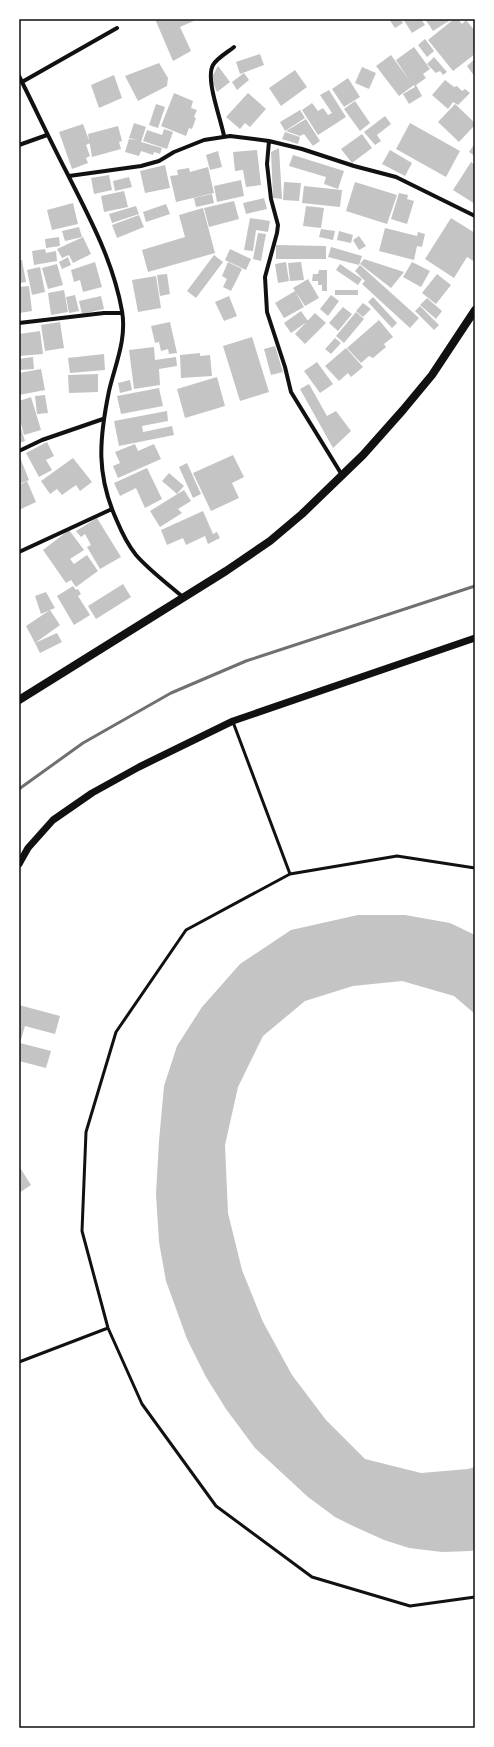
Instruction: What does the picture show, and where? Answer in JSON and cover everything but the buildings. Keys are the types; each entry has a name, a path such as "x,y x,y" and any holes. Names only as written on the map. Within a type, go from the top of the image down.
{"main road":[{"path":"19,700 138,625 184,598 270,541 302,514 378,439 432,375 475,310"}],"street":[{"path":"22,82 117,28"},
{"path":"224,136 219,113 211,90 211,69 214,64 234,47"},
{"path":"19,76 47,135 92,221 106,252 117,284 122,313 122,343 104,419 101,444 102,477 112,509 124,537 136,555 184,598"},
{"path":"19,144 47,135"},
{"path":"68,176 141,166 159,161 174,152 204,140 224,136 269,141 302,149 354,166 396,177 475,216"},
{"path":"269,141 267,164 270,192 278,225 264,277 267,312 285,367 291,392 342,475"},
{"path":"19,323 104,313 122,313"},
{"path":"19,451 42,440 104,419"},
{"path":"19,552 112,509"},
{"path":"19,864 28,848 53,820 92,793 139,767 233,721 475,638"}],"lane":[{"path":"233,721 290,874"},
{"path":"475,868 398,856 290,874 186,930 116,1032 86,1132 82,1231 108,1328 142,1404 216,1506 312,1577 410,1606 475,1597"},
{"path":"19,1362 108,1328"}],"railway":[{"path":"19,789 83,743 171,693 246,661 475,586"}]}
